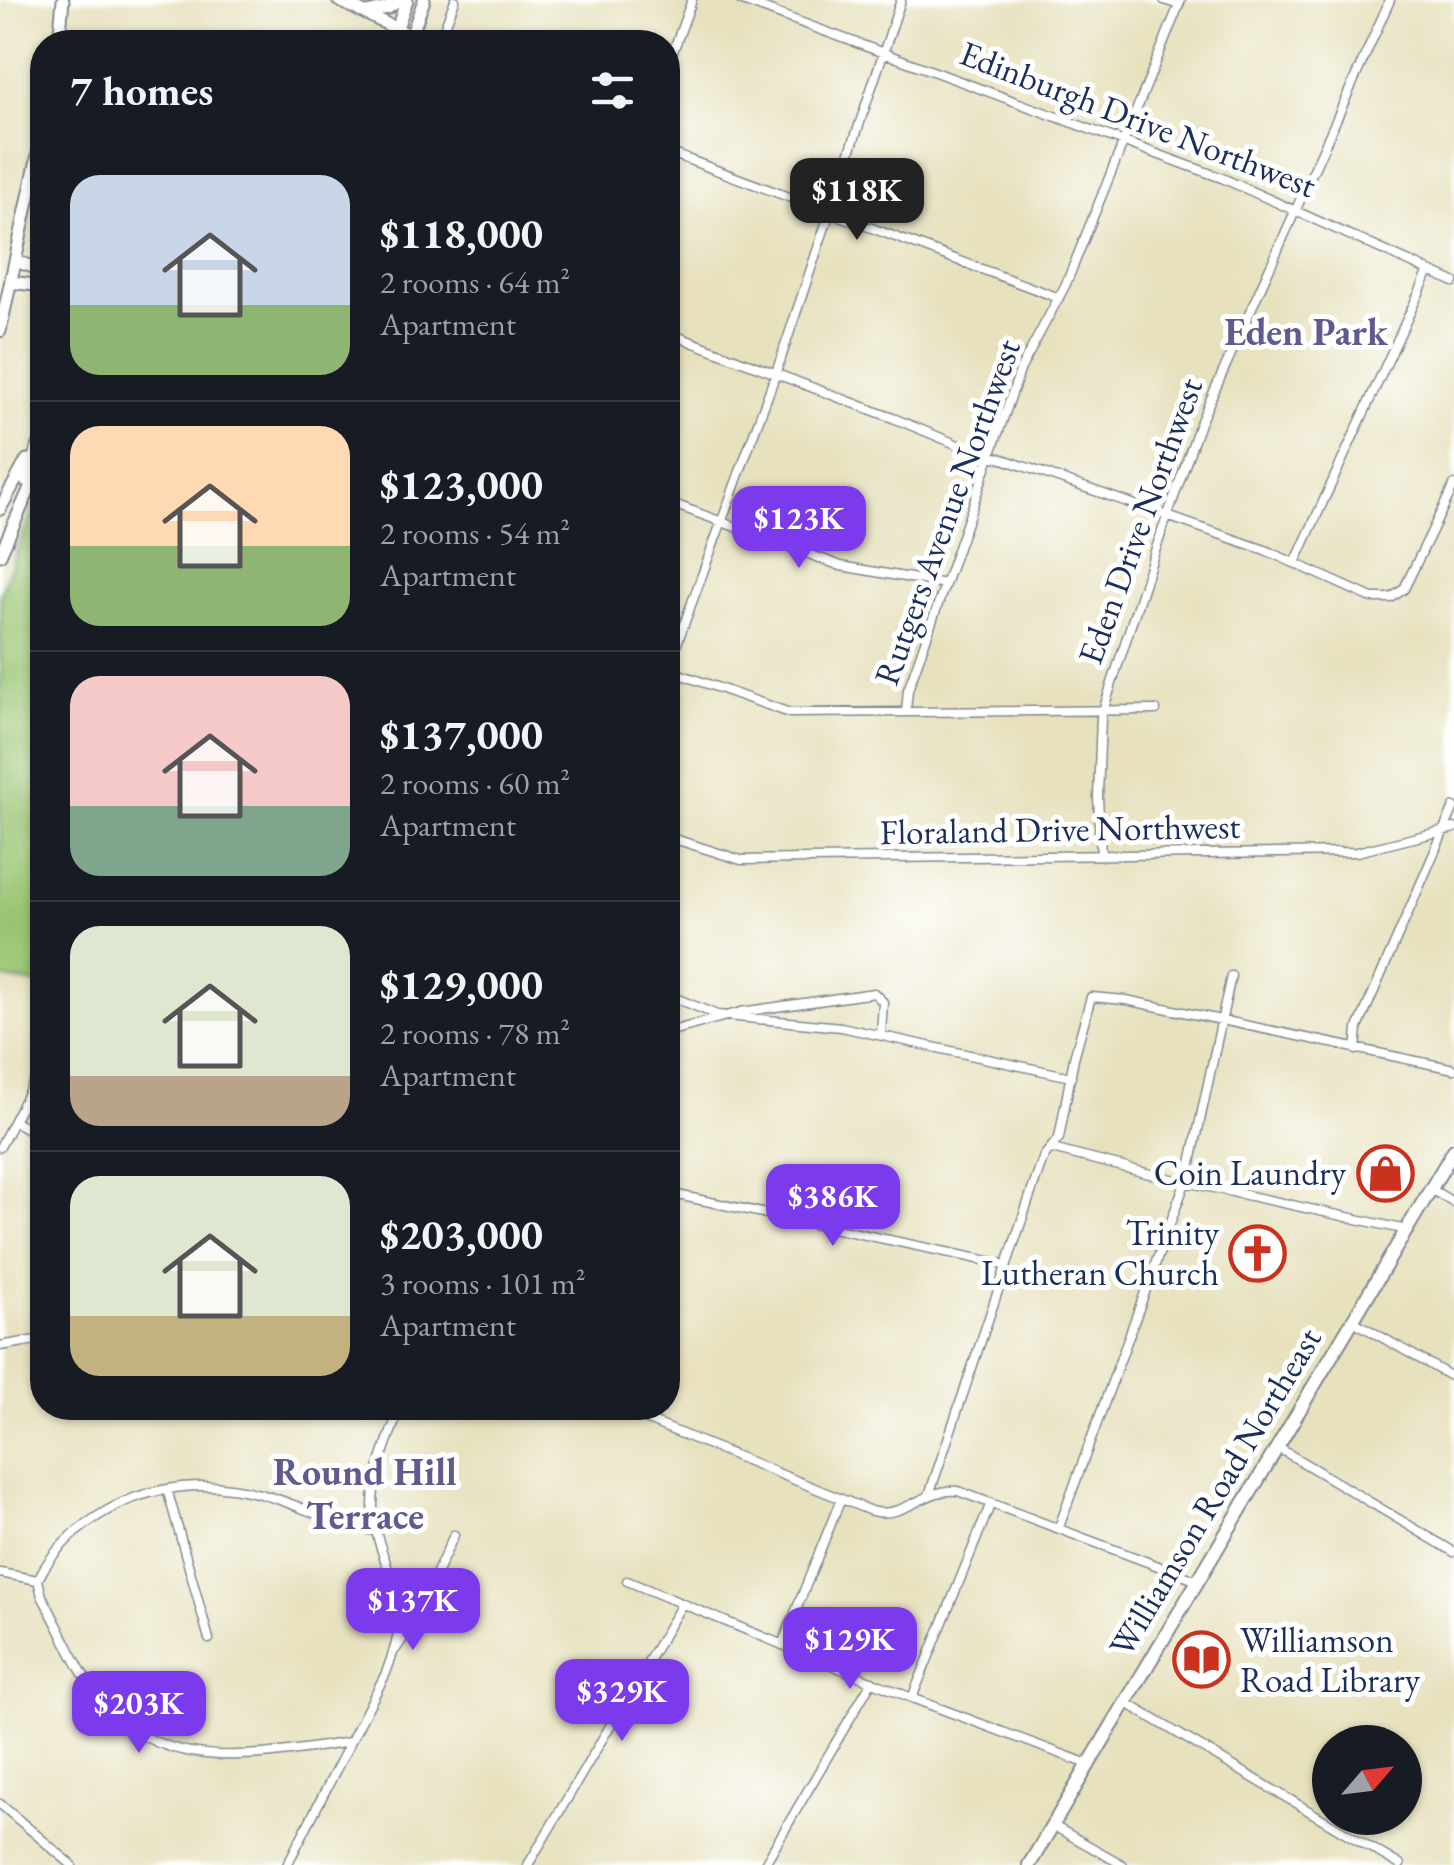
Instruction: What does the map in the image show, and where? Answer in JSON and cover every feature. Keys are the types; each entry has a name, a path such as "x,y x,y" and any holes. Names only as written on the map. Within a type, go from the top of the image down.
{"main road":[{"path":"60,30 63,0"},
{"path":"338,0 397,29 403,0"},
{"path":"365,13 403,0"},
{"path":"413,30 424,0"},
{"path":"0,331 30,192"},
{"path":"15,261 30,266"},
{"path":"11,282 30,284"},
{"path":"0,508 30,457"},
{"path":"16,516 12,507 30,464"},
{"path":"0,556 30,486"},
{"name":"Williamson Road Northeast","path":"1029,1865 1454,1150"}],"street":[{"path":"445,30 456,0"},
{"path":"680,32 692,0"},
{"name":"Edinburgh Drive Northwest","path":"740,0 1124,141 1296,209 1454,282"},
{"path":"680,636 776,373 901,0"},
{"path":"1164,0 1180,2"},
{"name":"Eden Drive Northwest","path":"1101,856 1098,797 1103,708 1167,518 1200,423 1390,0"},
{"name":"Rutgers Avenue Northwest","path":"906,711 908,690 1021,368 1059,298 1180,2"},
{"path":"680,156 1059,298"},
{"path":"1296,563 1429,271"},
{"path":"680,337 988,456 1296,563 1372,598 1397,596 1410,580 1454,486"},
{"path":"680,506 842,566 945,584"},
{"path":"680,673 785,712 1156,710"},
{"path":"1356,1050 1358,1028 1454,807"},
{"name":"Floraland Drive Northwest","path":"680,840 741,860 1101,856 1357,852 1454,828"},
{"path":"1060,1528 1186,1182 1230,976"},
{"path":"680,1029 724,1016 874,993 883,1002 880,1034"},
{"path":"929,1496 1044,1156 1059,1138 1090,998 1126,1000 1454,1070"},
{"path":"680,1000 724,1016 880,1034 1071,1077"},
{"path":"0,1147 30,1089"},
{"path":"14,1120 30,1129"},
{"path":"1052,1149 1407,1230"},
{"path":"1431,1189 1454,1203"},
{"path":"680,1196 1006,1266"},
{"path":"1353,1320 1454,1378"},
{"path":"0,1346 30,1342"},
{"path":"394,1652 399,1632 398,1604 376,1531 373,1506 377,1472 396,1420"},
{"path":"647,1420 871,1511 890,1514 949,1490 1198,1581"},
{"path":"1277,1447 1454,1552"},
{"path":"350,1742 214,1757 149,1740 119,1719 97,1695 42,1596 38,1580 51,1559 82,1526 117,1506 167,1489 231,1487 280,1500 347,1526 376,1531"},
{"path":"167,1489 209,1640"},
{"path":"782,1645 841,1499"},
{"path":"912,1698 991,1503"},
{"path":"287,1865 394,1652 416,1618 454,1535"},
{"path":"0,1573 38,1580"},
{"path":"628,1581 912,1698 1088,1764"},
{"path":"528,1865 682,1604"},
{"path":"764,1865 872,1681"},
{"path":"1125,1702 1400,1865"},
{"path":"0,1804 72,1865"},
{"path":"1052,1825 1123,1865"}],"green space":[{"path":"30,517 30,983 0,978 0,595"}],"place":[{"name":"Coin Laundry","path":"1385,1173"},
{"name":"Trinity Lutheran Church","path":"1258,1253"},
{"name":"Williamson Road Library","path":"1201,1660"}],"district":[{"name":"Eden Park","path":"1306,332"},
{"name":"Round Hill Terrace","path":"365,1494"}]}
